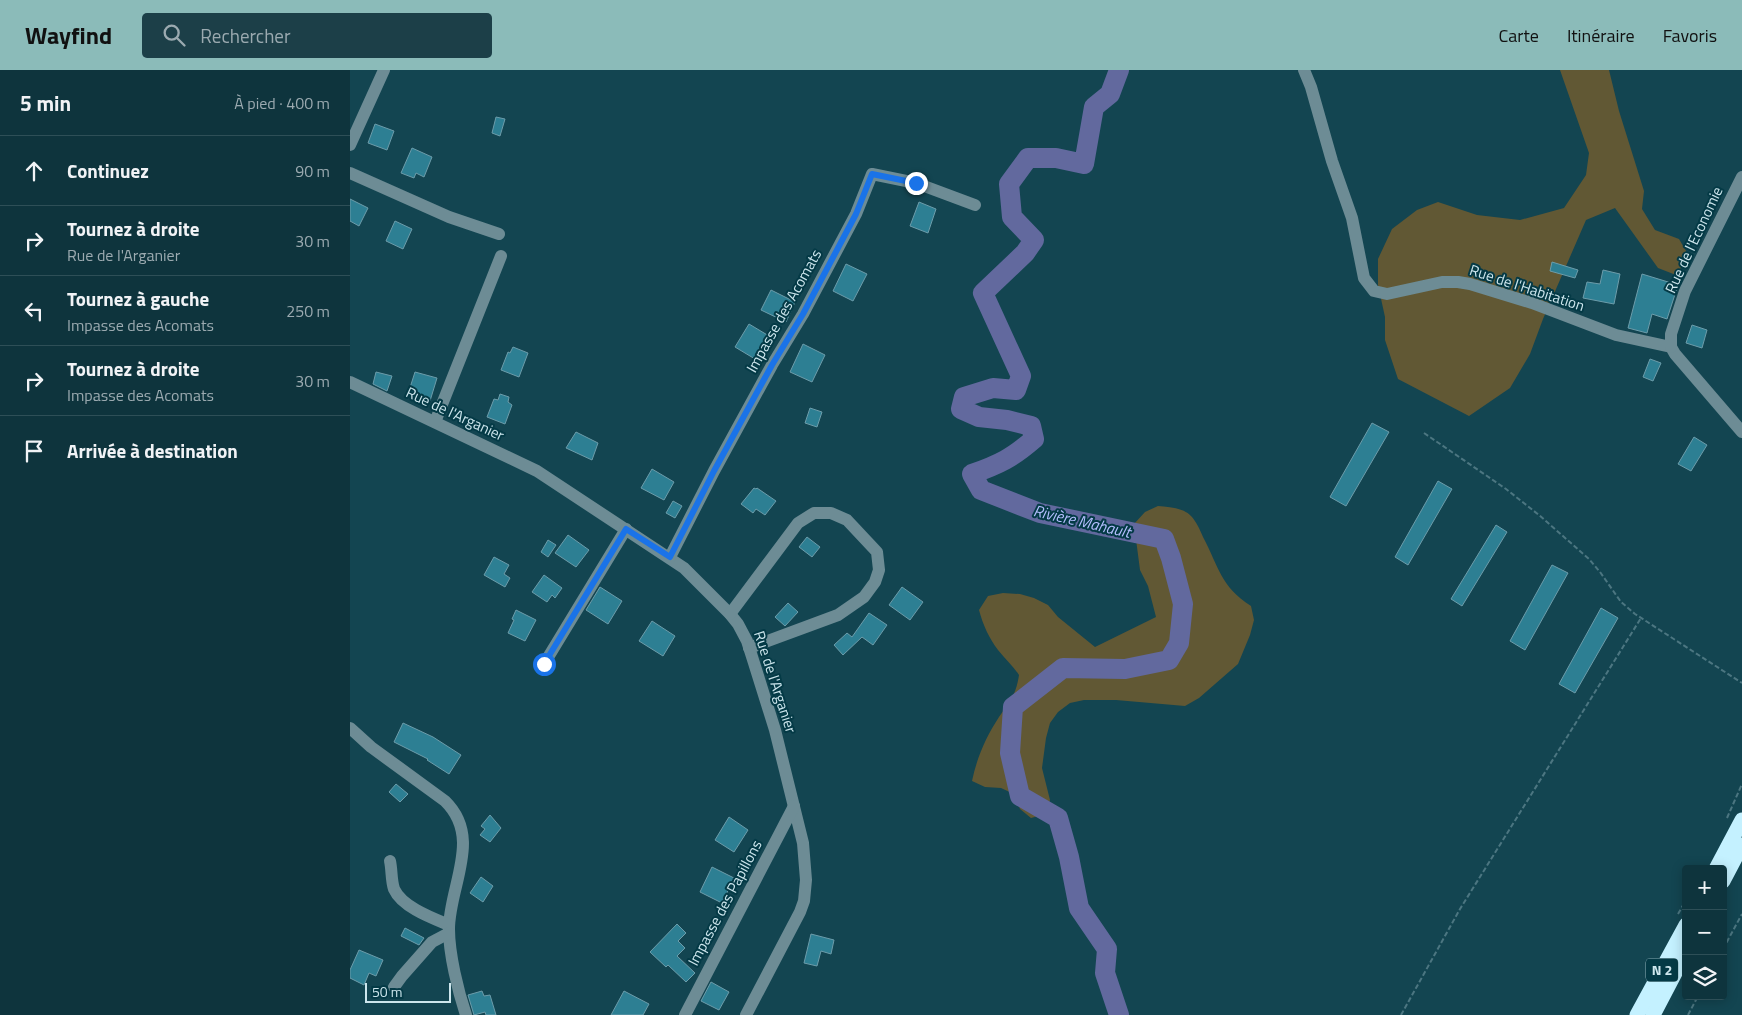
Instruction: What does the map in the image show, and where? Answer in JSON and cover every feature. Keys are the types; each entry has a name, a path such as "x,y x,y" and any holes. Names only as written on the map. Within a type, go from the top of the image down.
{"highway":[{"path":"1718,865 1742,820"},
{"path":"1727,873 1742,845"},
{"name":"N 2","path":"1637,1015 1682,932"},
{"name":"N 2","path":"1653,1015 1684,955"}],"street":[{"path":"350,145 384,70"},
{"name":"Rue de l'Habitation","path":"1304,70 1352,218 1364,278 1370,288 1387,294 1442,282 1470,284 1532,303 1608,332 1671,347"},
{"path":"350,173 449,216 499,234"},
{"name":"Impasse des Acomats","path":"670,557 714,471 772,365 803,314 856,214 872,174 916,183 975,205"},
{"name":"Rue de l'Economie","path":"1671,347 1671,334 1685,291 1742,177"},
{"path":"435,422 501,256"},
{"path":"1671,347 1742,432"},
{"name":"Rue de l'Arganier","path":"350,382 536,471 670,557 690,573 738,624 749,648 774,730 804,852 806,880 804,901 795,923 746,1015"},
{"path":"730,614 798,523 814,513 831,513 847,520 877,552 879,570 875,582 864,597 838,615 749,648"},
{"path":"544,664 626,529"},
{"path":"350,728 384,757 445,801 459,820 463,836 463,853 449,929 461,1000 466,1015"},
{"name":"Impasse des Papillons","path":"685,1015 794,806"},
{"path":"390,861 395,889 404,902 449,929"},
{"path":"394,987 432,942 449,929"}],"path":[{"path":"1424,433 1506,489 1540,515 1589,560 1621,602 1642,618 1742,683"},
{"path":"1401,1015 1460,909 1642,618"},
{"path":"1727,942 1742,914"},
{"path":"1688,1015 1696,1000"}],"shaded area":[{"path":"1560,70 1609,70 1619,111 1644,191 1642,209 1655,230 1679,239 1689,256 1676,275 1658,268 1615,208 1586,220 1543,319 1530,354 1510,388 1469,416 1398,379 1385,340 1385,317 1378,285 1378,259 1392,229 1417,210 1438,202 1477,215 1520,220 1564,208 1586,175 1589,153"},
{"path":"1158,506 1171,507 1188,513 1195,520 1226,583 1241,599 1251,606 1254,620 1250,635 1238,664 1199,698 1185,706 1116,700 1084,700 1070,703 1058,712 1050,723 1042,768 1050,800 1046,814 1031,818 1020,809 1014,794 1001,788 985,787 972,781 982,748 994,725 1012,698 1019,675 992,641 984,626 979,610 988,596 1003,593 1020,594 1034,598 1048,605 1058,617 1095,647 1156,617 1148,586 1140,570 1134,524 1145,512"}],"building":[{"path":"496,117 505,119 500,136 492,133"},
{"path":"375,124 394,131 387,150 368,143"},
{"path":"412,148 432,157 424,177 416,173 414,178 401,173"},
{"path":"350,199 368,208 359,226 350,221"},
{"path":"919,202 936,209 928,233 910,226"},
{"path":"395,221 412,229 403,249 386,241"},
{"path":"1552,262 1578,270 1575,278 1550,271"},
{"path":"846,264 867,274 853,301 833,291"},
{"path":"1603,270 1620,274 1614,304 1583,298 1587,282 1600,284"},
{"path":"1642,274 1678,285 1667,319 1652,314 1647,333 1628,328"},
{"path":"771,290 795,302 786,322 761,310"},
{"path":"749,324 769,336 755,359 735,347"},
{"path":"1692,325 1707,330 1702,348 1686,343"},
{"path":"803,344 825,355 812,382 790,372"},
{"path":"513,347 528,353 519,377 501,370 508,352 510,353"},
{"path":"1650,359 1661,363 1653,381 1643,377"},
{"path":"376,372 392,376 387,391 373,384"},
{"path":"415,372 437,378 430,401 408,394"},
{"path":"500,394 509,397 508,402 512,405 505,424 487,417 494,399 498,400"},
{"path":"810,408 822,412 817,427 805,423"},
{"path":"1372,423 1389,432 1346,506 1330,497"},
{"path":"576,432 598,443 592,460 566,448"},
{"path":"1694,437 1707,445 1691,471 1678,464"},
{"path":"652,469 674,482 664,500 641,488"},
{"path":"1438,481 1452,489 1408,565 1395,557"},
{"path":"754,488 757,488 776,501 765,515 756,509 753,513 741,504"},
{"path":"673,501 682,506 675,518 666,513"},
{"path":"1496,525 1507,532 1462,606 1451,599"},
{"path":"568,535 589,550 576,567 555,553"},
{"path":"807,537 820,547 812,557 799,547"},
{"path":"548,540 556,545 548,557 541,552"},
{"path":"494,557 509,565 504,574 510,578 505,587 484,575"},
{"path":"1552,565 1568,573 1525,650 1510,641"},
{"path":"544,575 562,588 555,598 552,595 547,602 532,592"},
{"path":"600,587 622,601 608,624 586,610"},
{"path":"902,587 923,602 910,620 889,605"},
{"path":"788,603 798,612 785,626 775,617"},
{"path":"1601,608 1618,618 1575,693 1559,684"},
{"path":"516,610 536,620 525,641 508,633"},
{"path":"869,613 887,625 873,645 862,637 843,655 834,645 847,633 852,637"},
{"path":"652,621 675,636 663,656 639,641"},
{"path":"403,723 433,737 461,755 449,774 428,759 394,742"},
{"path":"396,784 408,794 400,802 389,792"},
{"path":"490,815 501,828 490,842 480,835 485,829 481,826"},
{"path":"729,817 748,830 734,852 715,840"},
{"path":"712,867 734,878 722,903 700,892"},
{"path":"481,877 493,886 483,902 470,893"},
{"path":"677,924 686,933 678,941 685,948 677,956 695,973 686,982 668,965 666,967 650,952"},
{"path":"405,928 424,938 419,945 401,936"},
{"path":"811,934 834,940 831,954 821,951 817,966 804,963"},
{"path":"359,950 383,960 376,976 369,973 364,985 350,978 350,970"},
{"path":"711,982 729,992 719,1010 701,1001"},
{"path":"482,991 484,996 490,995 496,1015 486,1015 485,1012 474,1015 468,995"},
{"path":"624,991 649,1004 643,1015 611,1015"}],"waterway":[{"name":"Rivière Mahault","path":"1119,70 1110,94 1094,107 1084,164 1056,158 1028,158 1009,184 1012,217 1034,240 1025,253 983,293 1021,376 1016,390 993,388 964,397 961,409 979,417 1007,420 1031,426 1034,439 1026,446 1005,460 972,474 981,490 1040,513 1164,539 1183,604 1179,643 1169,660 1125,669 1063,668 1013,707 1010,753 1020,796 1058,818 1069,857 1079,908 1107,949 1105,973 1119,1015"}],"route":[{"path":"544,664 626,529 670,557 714,471 772,365 803,314 856,214 872,174 916,183"}]}
